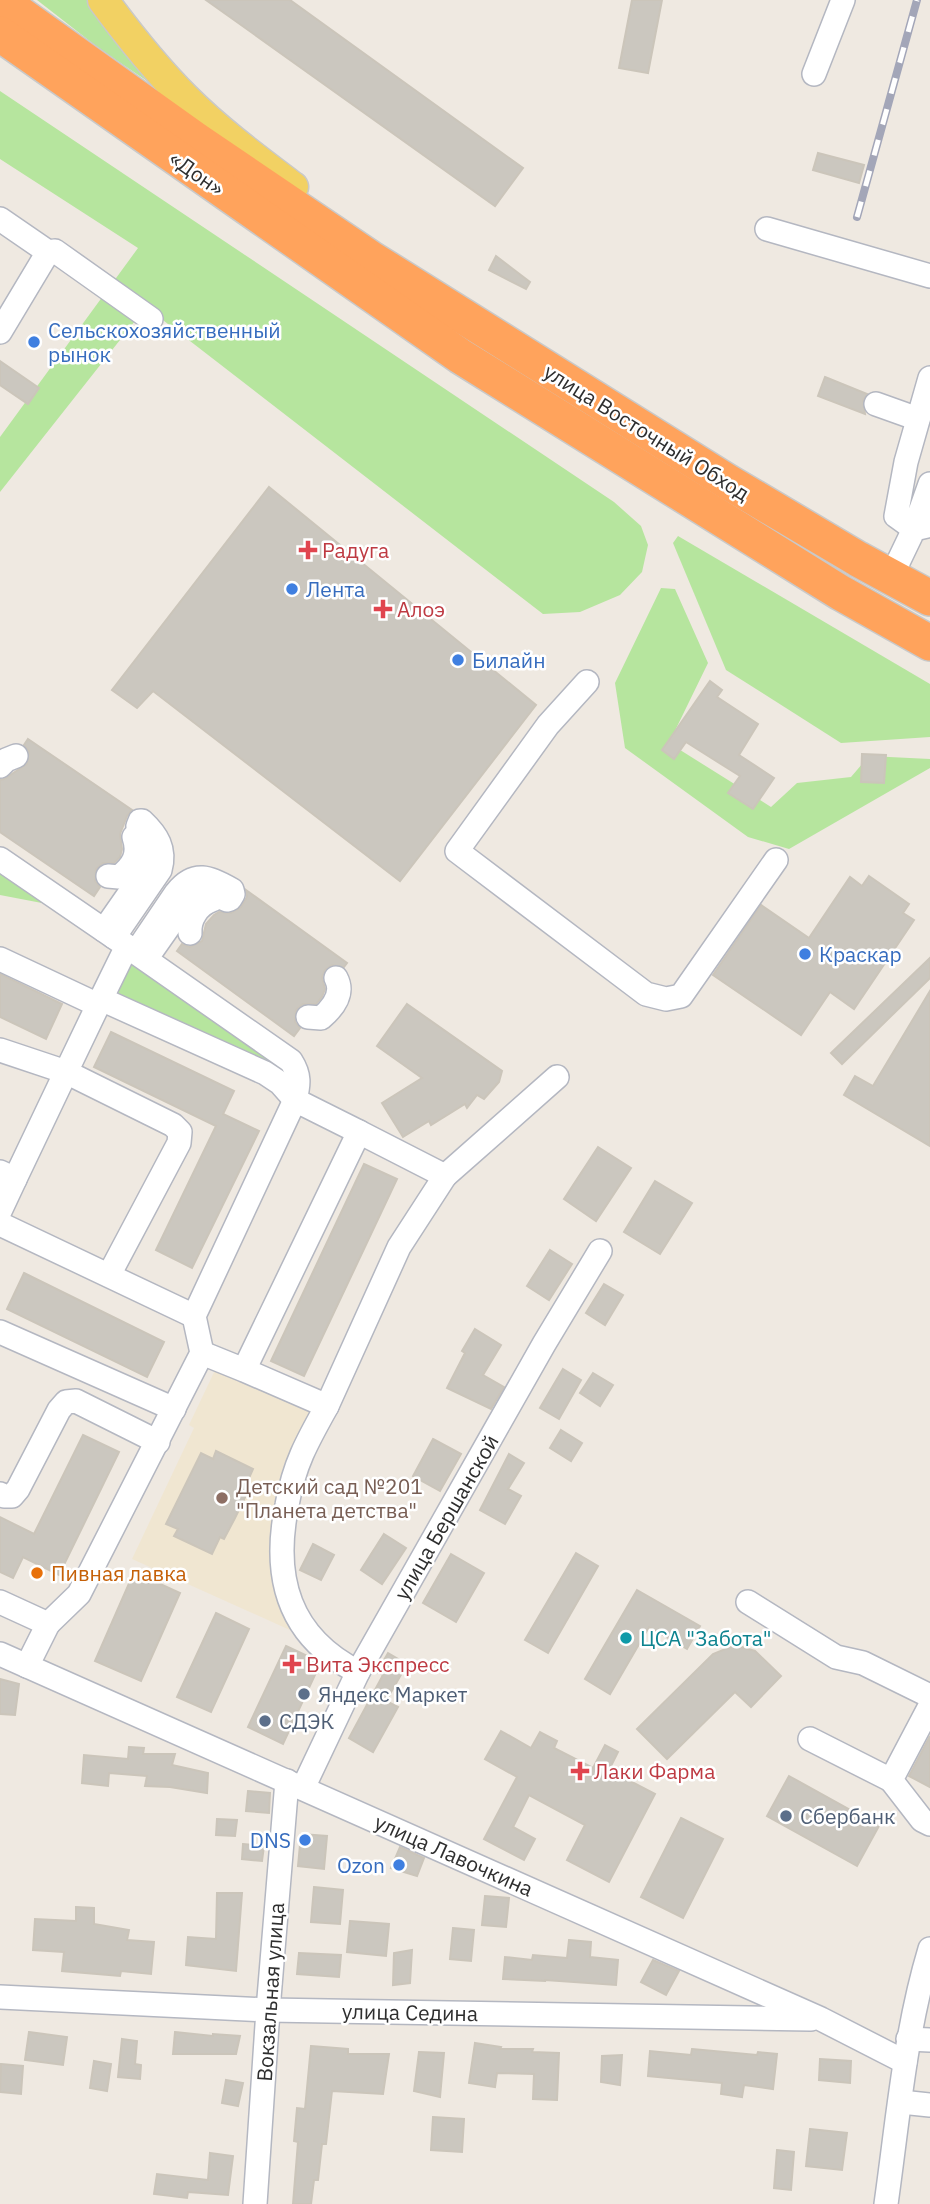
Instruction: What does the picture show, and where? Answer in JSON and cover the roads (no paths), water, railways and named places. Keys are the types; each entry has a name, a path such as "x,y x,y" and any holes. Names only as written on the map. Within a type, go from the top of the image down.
{"highway":[{"name":"«Дон»","path":"0,1 196,140 370,258"},
{"name":"«Дон»","path":"0,34 394,310"},
{"name":"улица Восточный Обход","path":"370,258 716,475 930,598"},
{"name":"улица Восточный Обход","path":"394,310 460,356 807,572 930,643"}],"main road":[{"path":"103,0 128,35 186,99 248,153 339,222 370,258"},
{"path":"0,50 47,82 97,104"}],"street":[{"path":"814,74 843,0"},
{"path":"0,219 48,253"},
{"path":"767,229 930,276"},
{"path":"0,332 48,253 55,251 151,319"},
{"path":"922,527 897,516 906,462 930,379"},
{"path":"876,404 918,419"},
{"path":"891,577 922,527 930,484"},
{"path":"587,682 548,725 457,851 646,994 666,999 681,996 776,860"},
{"path":"108,876 119,877 135,857 138,848 134,837"},
{"path":"0,859 291,1061 297,1071 299,1083 295,1100 194,1316 202,1353 79,1594 48,1624 27,1666"},
{"path":"190,933 193,917 202,905 214,900"},
{"path":"0,1211 7,1176 66,1072 125,945"},
{"path":"0,959 265,1073 280,1083 295,1100 444,1177"},
{"path":"308,1017 321,1018 326,1014 340,992 336,978"},
{"path":"0,1051 66,1072 173,1125 180,1132 179,1143 109,1275"},
{"path":"358,1672 341,1663 309,1636 291,1603 282,1571 282,1529 290,1489 301,1455 327,1406 399,1247 444,1177 556,1077"},
{"path":"244,1370 359,1132"},
{"path":"0,1224 194,1316"},
{"name":"улица Бершанской","path":"295,1784 538,1355 600,1251"},
{"path":"0,1332 174,1409"},
{"path":"202,1353 327,1406"},
{"path":"0,1494 12,1496 18,1489 66,1402 76,1401 158,1442"},
{"path":"0,1602 48,1624"},
{"path":"748,1602 836,1657 863,1663 930,1696"},
{"name":"улица Лавочкина","path":"0,1654 821,2019 905,2062"},
{"path":"891,1780 930,1706"},
{"path":"810,1739 891,1780 922,1820 930,1824"},
{"name":"Вокзальная улица","path":"256,2204 268,2010 295,1784"},
{"path":"886,2204 905,2062 919,2039 919,1983 930,1949"},
{"name":"улица Седина","path":"0,1997 268,2010 821,2019"},
{"path":"901,2102 930,2105"}],"railway":[{"path":"857,217 917,0"}],"place":[{"name":"Сельскохозяйственный рынок","path":"34,342"},
{"name":"Радуга","path":"308,550"},
{"name":"Лента","path":"292,589"},
{"name":"Алоэ","path":"383,609"},
{"name":"Билайн","path":"458,660"},
{"name":"Краскар","path":"805,954"},
{"name":"Детский сад №201 \"Планета детства\"","path":"222,1498"},
{"name":"Пивная лавка","path":"37,1573"},
{"name":"ЦСА \"Забота\"","path":"626,1638"},
{"name":"Вита Экспресс","path":"292,1664"},
{"name":"Яндекс Маркет","path":"304,1694"},
{"name":"СДЭК","path":"265,1721"},
{"name":"Лаки Фарма","path":"580,1771"},
{"name":"Сбербанк","path":"786,1816"},
{"name":"DNS","path":"305,1840"},
{"name":"Ozon","path":"399,1865"}]}
